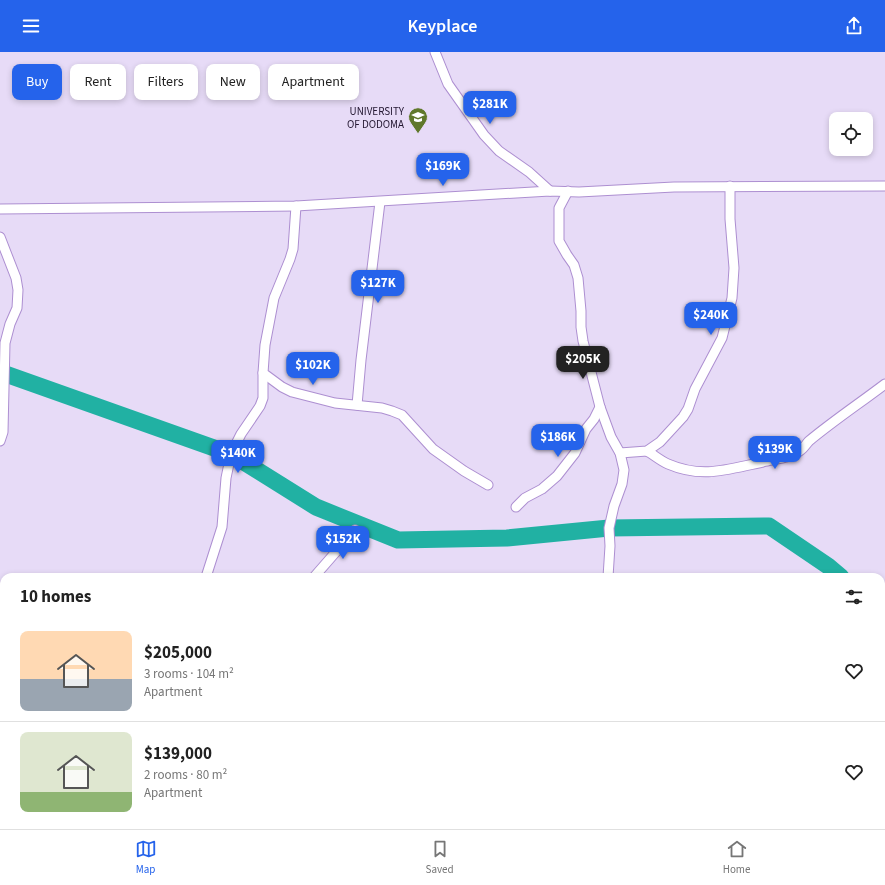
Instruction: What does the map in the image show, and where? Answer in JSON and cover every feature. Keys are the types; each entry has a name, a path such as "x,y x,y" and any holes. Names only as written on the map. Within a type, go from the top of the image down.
{"street":[{"path":"435,52 448,84 484,135 499,151 529,172 550,191"},
{"path":"620,454 647,451 660,442 683,417 695,389 722,338 732,298 734,268 730,219 730,186"},
{"path":"1,210 296,206 550,191 579,192 674,187 885,186"},
{"path":"568,191 559,208 559,240 566,256 574,265 578,278 581,311 580,327 600,407 611,437 620,454 624,470 622,484 610,522 608,573"},
{"path":"357,404 380,202"},
{"path":"207,573 222,527 226,478 231,454 241,434 260,406 262,398 265,345 274,298 293,249 296,206"},
{"path":"0,237 16,278 18,297 17,308 10,324 5,343 3,432 0,441"},
{"path":"263,373 292,392 335,403 357,404 387,409 402,415 436,452 488,485"},
{"path":"647,451 667,464 691,472 704,473 716,472 794,454 801,451 808,443 834,422 885,384"},
{"path":"516,507 525,498 542,489 557,476 575,453 586,429 594,419 600,407"},
{"path":"317,573 355,530"}],"waterway":[{"path":"0,372 231,454 316,507 398,540 507,538 609,528 769,526 836,573"}],"place":[{"name":"UNIVERSITY OF DODOMA","path":"418,134"}]}
